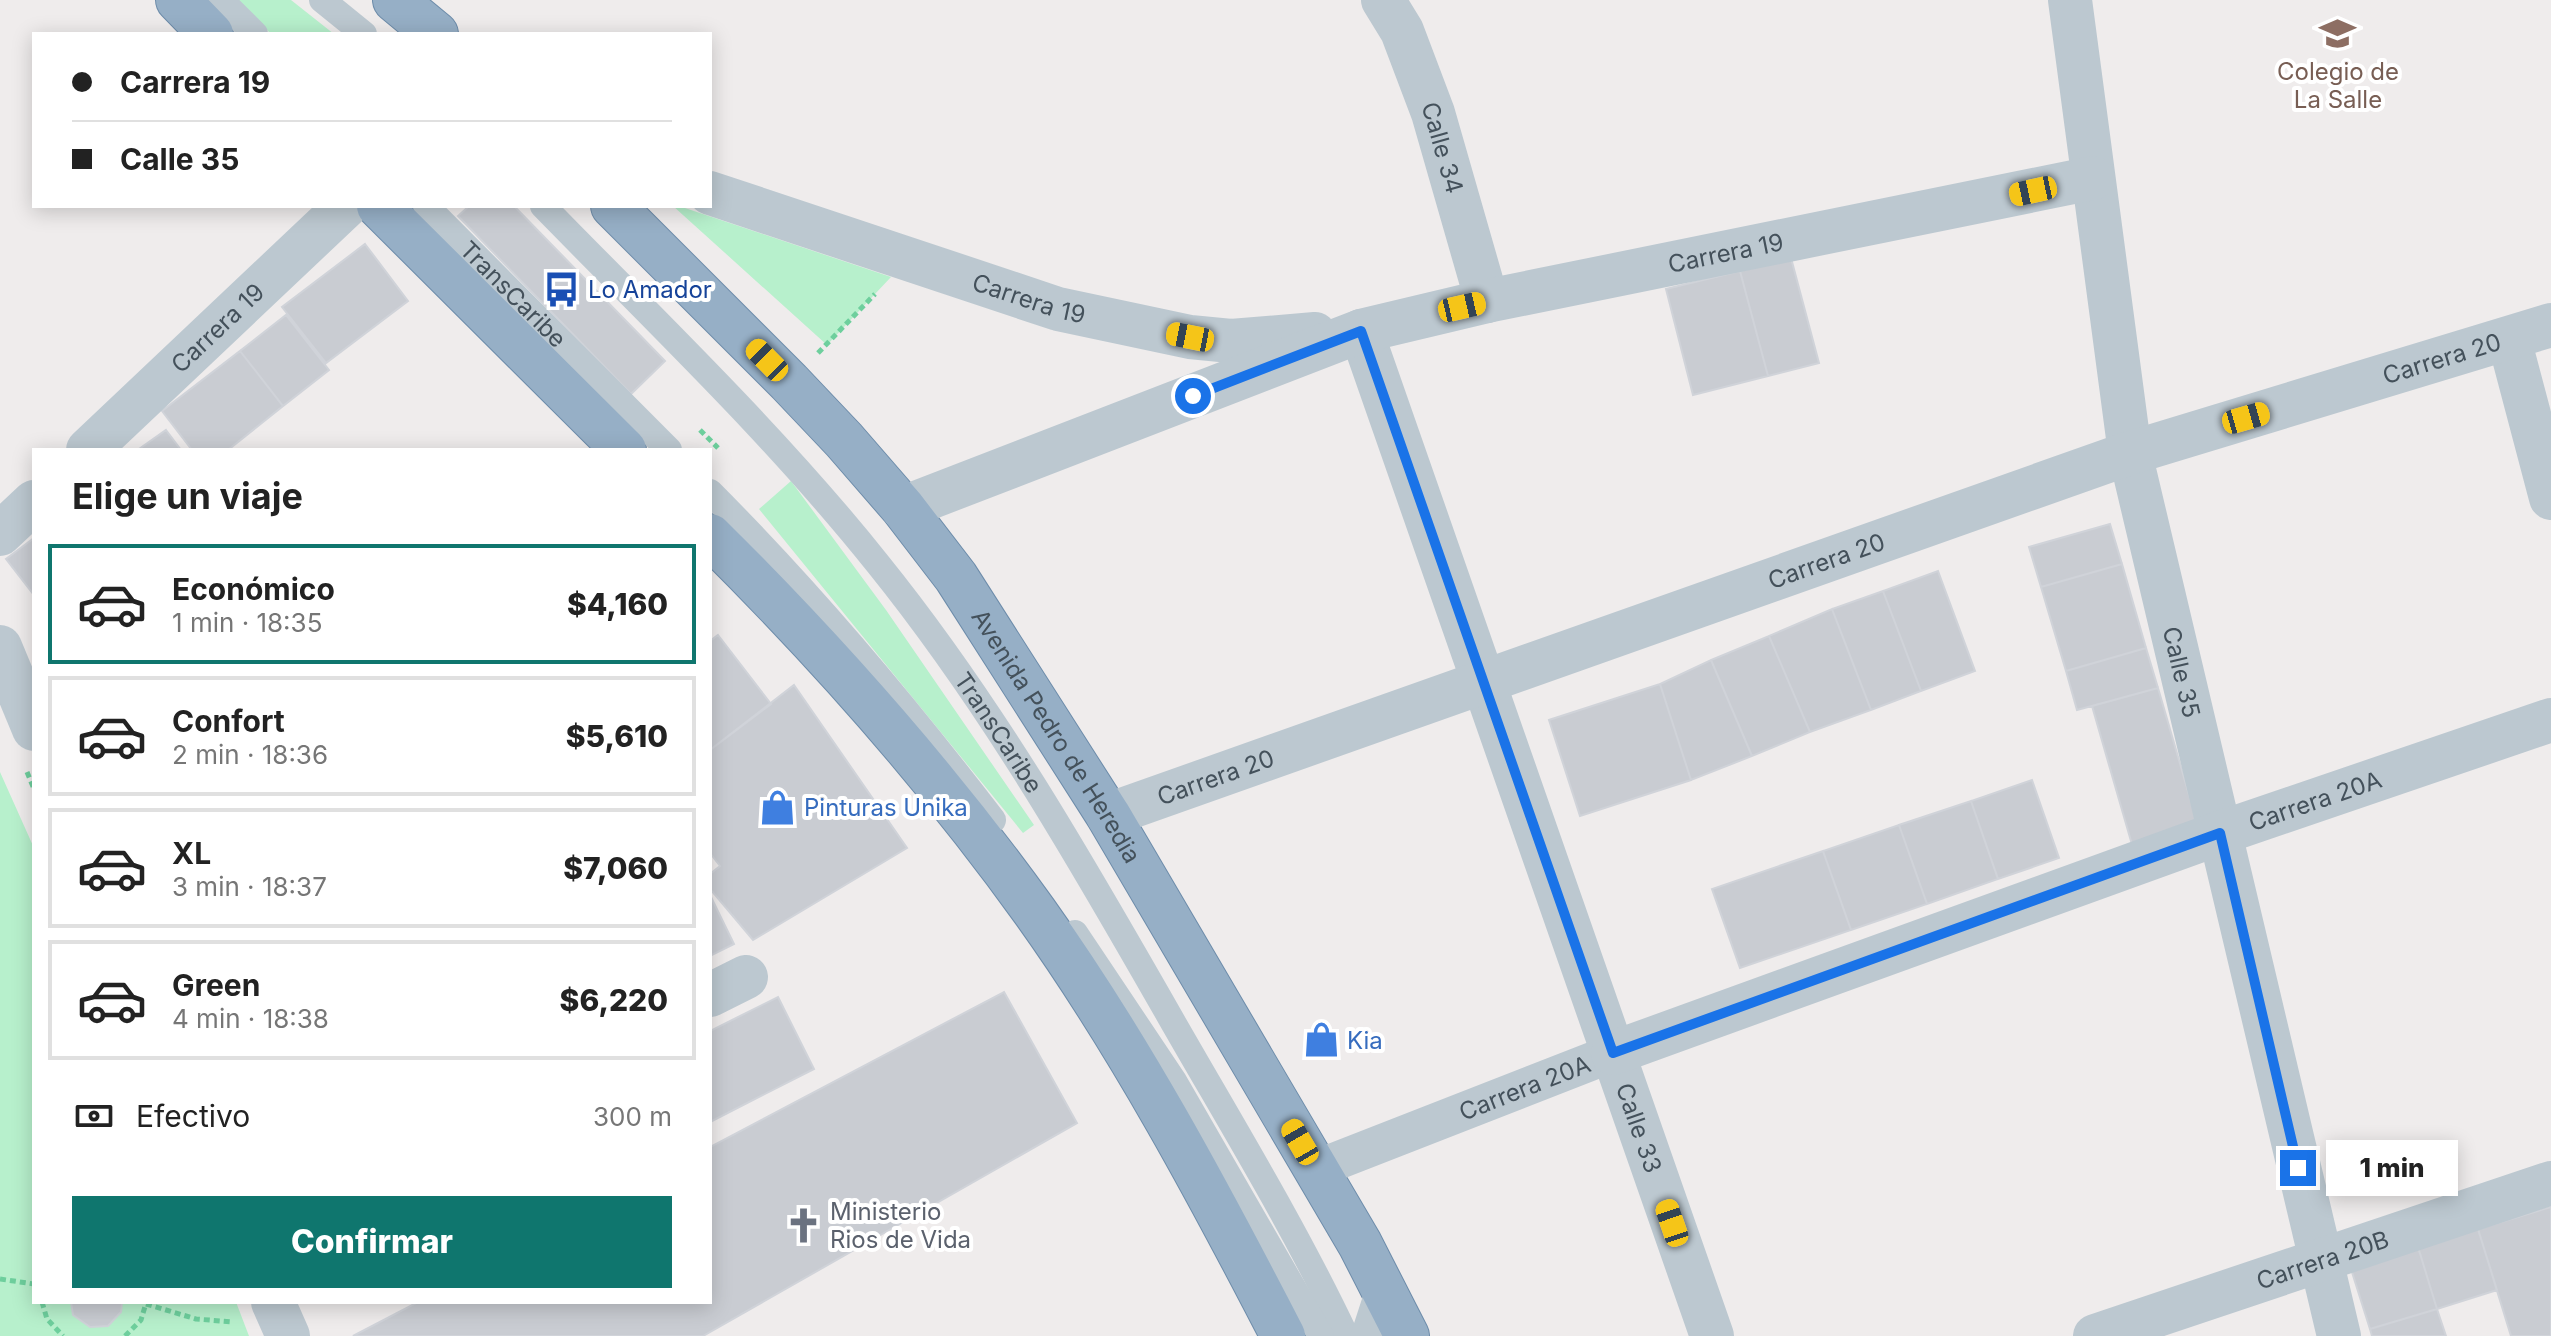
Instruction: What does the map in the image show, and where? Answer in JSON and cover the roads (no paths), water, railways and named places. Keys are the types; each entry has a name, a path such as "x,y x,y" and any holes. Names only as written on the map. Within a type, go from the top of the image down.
{"highway":[{"path":"178,0 209,32"},
{"path":"395,0 434,32"},
{"path":"381,208 622,448"},
{"name":"Avenida Pedro de Heredia","path":"615,208 789,382 903,508 956,577 1108,815 1360,1244 1380,1316 1407,1336"},
{"path":"712,538 881,715 1036,913 1152,1095 1283,1336"}],"street":[{"name":"Calle 34","path":"1383,0 1402,31 1433,113 1487,301"},
{"name":"Calle 35","path":"2070,0 2130,453 2339,1336"},
{"name":"Carrera 19","path":"903,508 1361,331 1487,301 2093,178"},
{"name":"Carrera 19","path":"712,194 1058,309 1190,337 1231,341 1361,331"},
{"name":"Carrera 19","path":"90,448 344,208"},
{"name":"Carrera 20","path":"1108,815 2130,453 2551,325"},
{"name":"Calle 33","path":"1361,331 1712,1336"},
{"path":"2509,339 2551,498"},
{"path":"0,534 32,504"},
{"path":"0,647 32,724"},
{"name":"Carrera 20A","path":"1316,1169 1613,1053 2220,833 2551,720"},
{"name":"Carrera 20B","path":"2095,1336 2551,1183"}],"lane":[{"path":"221,0 253,32"},
{"path":"322,0 362,32"},
{"name":"TransCaribe","path":"428,208 667,448"},
{"name":"TransCaribe","path":"545,208 819,494 928,629 1066,836 1283,1215 1346,1336"},
{"path":"712,494 832,620 939,750 1028,866 1174,1081 1321,1336"}],"place":[{"name":"Colegio de La Salle","path":"2338,34"},
{"name":"Lo Amador","path":"562,289"},
{"name":"Pinturas Unika","path":"778,807"},
{"name":"Kia","path":"1321,1040"},
{"name":"Ministerio Rios de Vida","path":"804,1225"}]}
